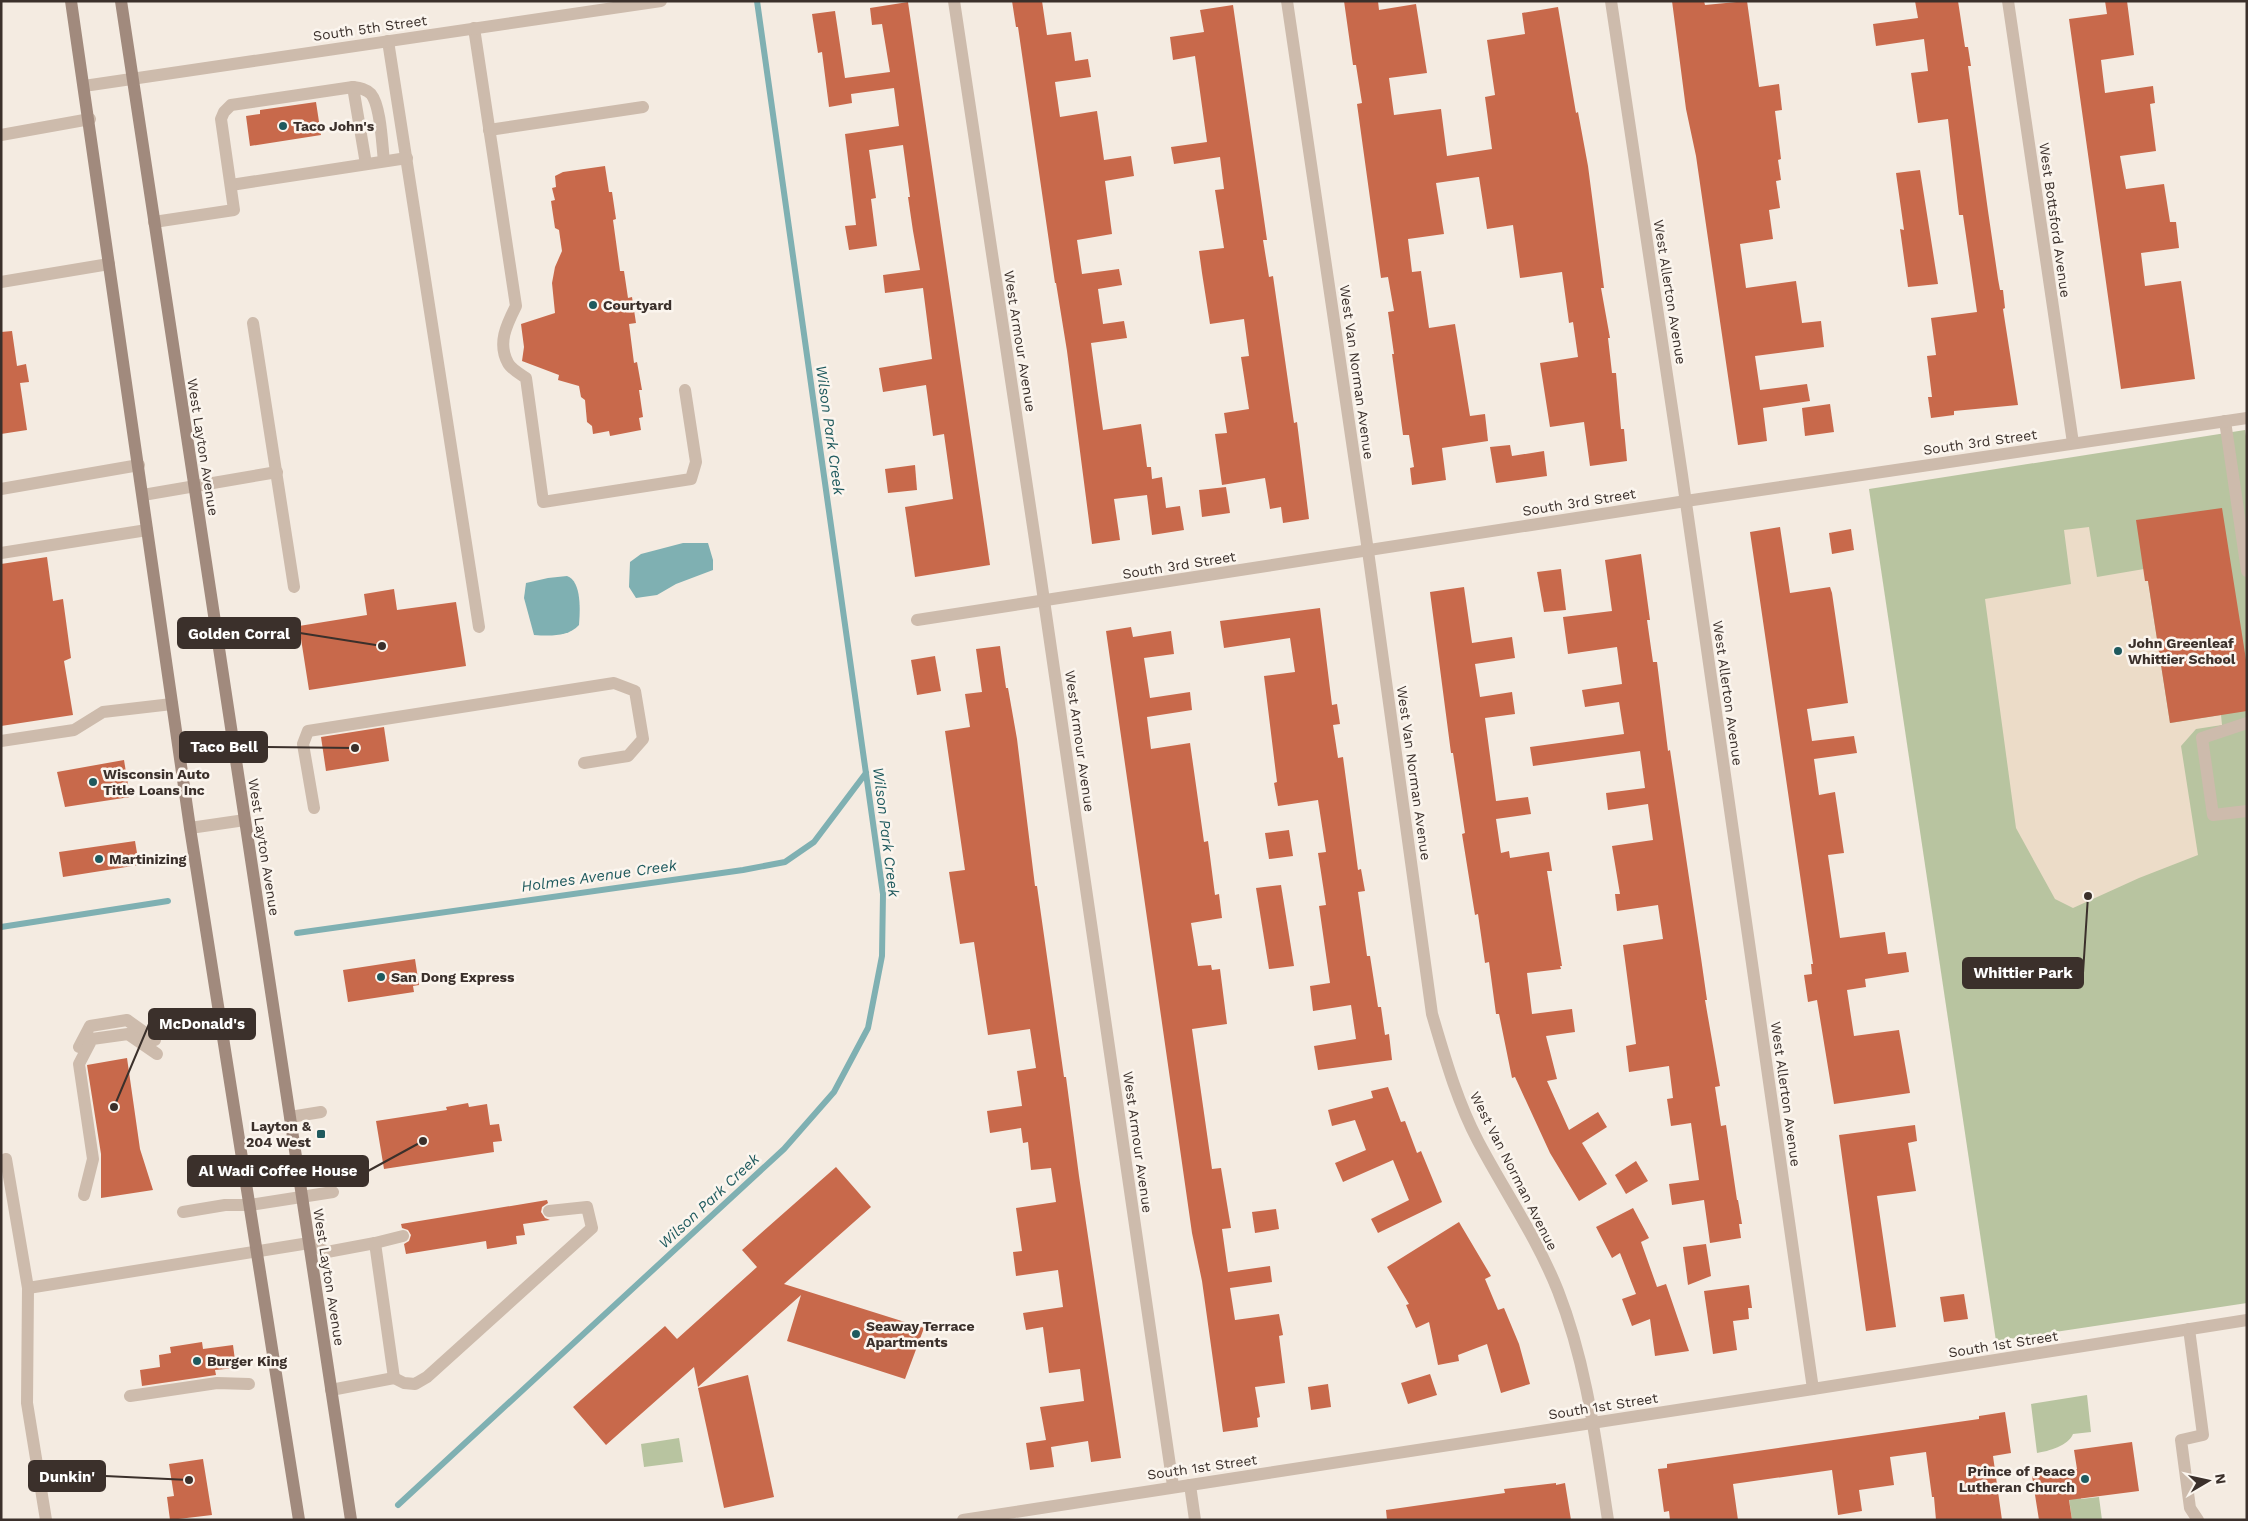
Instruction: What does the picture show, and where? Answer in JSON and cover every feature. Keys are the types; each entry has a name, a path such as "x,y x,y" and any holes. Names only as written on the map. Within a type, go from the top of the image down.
{"main road":[{"path":"71,1 90,119 190,828 299,1520"},
{"name":"West Layton Avenue","path":"121,1 351,1520"}],"street":[{"name":"South 5th Street","path":"84,86 661,1"},
{"name":"West Armour Avenue","path":"954,1 1173,1486"},
{"name":"West Van Norman Avenue","path":"1287,1 1368,551 1432,1014 1452,1082 1478,1141 1533,1237 1558,1292 1581,1360 1593,1422 1608,1520"},
{"name":"West Allerton Avenue","path":"1611,1 1686,501 1813,1389"},
{"name":"West Bottsford Avenue","path":"2008,1 2073,444"},
{"path":"474,28 516,306 504,330 503,346 508,364 526,378 544,502 691,478 696,462 685,390"},
{"path":"388,40 479,627"},
{"path":"154,222 234,210 221,119 224,112 231,105 353,87 364,89 371,95 376,104 384,161"},
{"path":"353,87 366,164"},
{"path":"489,130 643,107"},
{"path":"1,135 90,119"},
{"path":"231,185 407,158"},
{"path":"1,282 109,264"},
{"path":"253,323 294,587"},
{"name":"South 3rd Street","path":"917,620 1686,501 2247,418"},
{"path":"2225,421 2247,571"},
{"path":"1,489 139,465"},
{"path":"142,495 276,472"},
{"path":"1,553 147,530"},
{"path":"314,808 303,744 308,731 614,683 635,691 643,739 628,756 584,763"},
{"path":"1,741 74,730 103,712 172,704"},
{"path":"2247,723 2202,738 2213,815 2247,810"},
{"path":"190,828 244,820"},
{"path":"84,1195 93,1159 77,1051 90,1026 127,1020 155,1040"},
{"path":"78,1064 92,1039 128,1034 157,1054"},
{"path":"290,1116 321,1112"},
{"path":"6,1159 28,1288 27,1403 46,1520"},
{"path":"183,1212 225,1205 250,1205 333,1192"},
{"path":"331,1390 394,1378 404,1383 416,1384 427,1377 592,1228 587,1207 549,1211"},
{"path":"28,1288 309,1243 327,1252 403,1236"},
{"path":"375,1243 394,1378"},
{"name":"South 1st Street","path":"963,1520 2247,1320"},
{"path":"2189,1329 2203,1435 2182,1440 2190,1508 2198,1520"},
{"path":"130,1396 217,1383 249,1384"},
{"path":"1190,1485 1195,1520"}],"green space":[{"path":"2245,430 2247,442 2247,1303 1996,1341 1869,489"},
{"path":"2087,1395 2091,1432 2073,1434 2063,1445 2037,1453 2031,1404"},
{"path":"679,1438 683,1462 644,1467 641,1444"},
{"path":"2079,1482 2081,1499 2099,1497 2102,1520 2072,1520 2067,1484"}],"shaded area":[{"path":"2089,527 2097,577 2144,569 2148,581 2170,723 2221,715 2222,725 2196,729 2181,746 2198,855 2139,878 2073,908 2055,899 2016,828 1985,599 2071,584 2064,530"}],"water":[{"path":"683,543 708,543 713,560 713,570 676,584 657,595 636,598 629,587 630,562 641,554"},
{"path":"567,576 572,579 578,590 580,605 579,625 564,634 534,635 524,598 526,583"}],"building":[{"path":"1012,1 1042,1 1047,35 1071,32 1075,61 1088,59 1091,77 1055,82 1060,117 1097,111 1104,160 1131,156 1134,176 1105,181 1112,234 1077,240 1082,274 1119,269 1122,285 1098,289 1103,324 1124,321 1127,338 1091,343 1098,395 1103,430 1141,424 1147,467 1151,467 1152,479 1162,477 1166,508 1180,506 1184,530 1152,535 1147,495 1114,499 1120,540 1092,544 1067,351 1055,283 1018,27 1016,27"},
{"path":"1344,1 1378,1 1379,10 1416,4 1427,73 1389,78 1394,115 1441,109 1447,156 1492,149 1485,97 1495,95 1487,40 1525,34 1522,13 1558,7 1576,113 1578,112 1588,166 1604,288 1601,288 1610,338 1608,338 1612,373 1616,373 1621,429 1624,429 1627,461 1590,466 1584,422 1550,427 1540,363 1578,357 1573,322 1569,323 1562,272 1520,278 1513,225 1487,229 1478,177 1436,183 1444,234 1408,239 1412,272 1421,271 1429,328 1455,324 1470,416 1485,414 1488,441 1442,448 1446,480 1412,485 1410,468 1414,467 1409,435 1403,435 1392,354 1394,354 1388,312 1394,311 1388,277 1381,278 1357,104 1362,103 1356,65 1353,65"},
{"path":"1672,1 1704,1 1705,5 1747,1 1759,87 1779,84 1782,110 1775,111 1781,159 1778,160 1781,180 1776,181 1780,208 1769,210 1773,239 1740,244 1746,288 1796,281 1802,323 1821,321 1824,347 1755,356 1760,390 1807,384 1810,401 1763,408 1767,441 1738,445 1696,156 1686,109"},
{"path":"1915,1 1958,1 1965,47 1968,47 1971,66 1968,66 1988,211 2000,290 2003,290 2005,308 2003,309 2018,405 1954,411 1954,415 1931,418 1928,397 1932,397 1927,356 1936,355 1931,318 1977,312 1963,215 1959,215 1948,119 1918,123 1911,73 1928,71 1924,39 1876,46 1873,24 1918,18"},
{"path":"2105,1 2127,1 2134,55 2101,60 2105,93 2153,86 2155,103 2150,104 2156,151 2120,156 2126,189 2164,184 2170,222 2176,222 2179,248 2141,253 2145,286 2181,281 2195,379 2121,389 2069,19 2107,14"},
{"path":"908,2 990,565 915,577 905,507 953,499 944,434 933,436 926,385 883,392 879,368 932,359 923,288 885,293 883,275 920,270 908,197 910,197 903,145 869,150 876,198 871,199 877,246 849,250 845,226 856,225 845,134 899,126 894,88 851,94 852,103 829,107 822,52 818,53 812,14 835,11 845,78 890,72 882,24 872,25 870,8"},
{"path":"1233,5 1267,240 1263,240 1269,277 1273,276 1294,423 1297,422 1309,519 1283,523 1281,507 1270,509 1265,478 1222,485 1215,434 1227,433 1224,413 1249,409 1241,357 1249,356 1244,319 1210,324 1202,273 1199,251 1224,248 1215,190 1224,189 1220,157 1174,164 1171,147 1207,142 1195,56 1173,60 1170,37 1204,32 1200,10"},
{"name":"Taco John's","path":"316,102 321,135 250,146 246,116 260,114 260,110"},
{"name":"Courtyard","path":"605,166 609,192 612,192 616,219 613,220 620,271 624,271 628,298 632,297 636,323 629,324 634,363 637,362 642,390 639,390 643,417 639,418 641,430 610,436 609,431 593,434 592,426 587,422 585,400 581,397 579,386 558,380 559,375 522,361 524,347 521,324 555,313 552,283 555,267 562,251 559,230 555,228 551,201 555,200 552,188 556,187 555,176 563,172"},
{"path":"1920,170 1938,284 1908,287 1900,229 1904,230 1896,173"},
{"path":"12,331 17,366 26,364 29,382 20,383 27,430 1,434 1,332"},
{"path":"1830,404 1834,432 1805,436 1802,408"},
{"path":"1510,445 1512,456 1544,451 1547,476 1496,483 1490,447"},
{"path":"915,465 917,490 888,493 885,469"},
{"path":"1226,487 1230,513 1202,517 1199,490"},
{"path":"2222,508 2247,666 2247,711 2170,723 2148,581 2145,581 2136,520"},
{"path":"1780,527 1790,593 1830,587 1832,593 1848,703 1807,709 1812,741 1854,736 1857,753 1814,759 1819,795 1835,792 1844,853 1828,855 1840,938 1885,932 1888,954 1906,952 1909,972 1865,979 1866,987 1847,990 1854,1036 1899,1030 1910,1093 1834,1104 1817,1000 1808,1002 1804,975 1812,974 1811,964 1813,964 1750,532"},
{"path":"1851,529 1854,550 1832,554 1829,533"},
{"path":"1641,554 1650,620 1647,620 1653,662 1657,662 1668,751 1670,750 1707,1000 1705,1000 1720,1086 1715,1087 1721,1126 1726,1125 1742,1224 1739,1224 1741,1238 1710,1243 1704,1200 1672,1205 1669,1184 1699,1180 1691,1123 1671,1126 1667,1099 1673,1098 1669,1066 1629,1072 1626,1046 1636,1044 1623,945 1663,939 1658,905 1617,911 1615,894 1620,894 1612,846 1653,840 1648,804 1608,810 1606,793 1645,788 1640,751 1533,766 1530,747 1624,734 1619,702 1585,707 1582,690 1622,684 1617,647 1568,654 1563,617 1612,611 1605,560"},
{"path":"47,557 53,601 63,599 71,658 64,661 73,715 1,726 1,564"},
{"path":"1561,569 1566,610 1544,612 1537,572"},
{"path":"1464,587 1472,643 1512,637 1515,658 1475,664 1480,697 1512,692 1515,714 1485,718 1496,801 1528,797 1531,814 1496,819 1501,853 1509,851 1510,858 1549,852 1552,871 1547,871 1562,966 1560,966 1561,969 1527,973 1532,1014 1572,1009 1575,1032 1546,1036 1557,1079 1547,1081 1569,1130 1598,1112 1607,1127 1582,1143 1607,1184 1579,1201 1550,1153 1515,1077 1512,1078 1499,1014 1496,1014 1489,962 1485,963 1478,914 1475,915 1462,834 1465,833 1453,753 1451,753 1430,592"},
{"path":"394,589 397,610 456,602 466,666 309,690 299,626 367,615 364,594"},
{"path":"1320,608 1332,705 1337,704 1340,724 1333,725 1338,758 1343,757 1358,870 1361,869 1365,891 1358,892 1367,956 1370,956 1378,1007 1381,1007 1385,1035 1389,1034 1392,1060 1318,1070 1314,1046 1356,1039 1351,1005 1313,1011 1310,986 1330,983 1319,906 1326,905 1318,853 1326,852 1318,800 1278,806 1274,783 1277,782 1264,676 1295,672 1290,638 1224,648 1220,621"},
{"path":"1131,627 1133,637 1171,631 1174,654 1144,658 1150,698 1190,692 1192,710 1147,717 1151,749 1190,743 1204,842 1208,841 1215,895 1219,894 1222,918 1191,923 1198,966 1211,965 1212,970 1220,969 1227,1024 1192,1029 1212,1169 1221,1168 1231,1228 1222,1229 1228,1272 1270,1266 1272,1282 1230,1288 1235,1320 1279,1314 1283,1335 1279,1336 1285,1383 1255,1387 1260,1417 1257,1418 1258,1427 1223,1432 1202,1281 1192,1233 1106,631"},
{"path":"1000,646 1006,688 1008,688 1017,739 1035,886 1037,886 1064,1077 1066,1077 1121,1458 1091,1462 1088,1441 1051,1447 1054,1467 1030,1470 1026,1443 1046,1440 1040,1407 1084,1401 1080,1369 1049,1373 1043,1327 1026,1330 1023,1313 1063,1307 1058,1270 1016,1276 1013,1252 1022,1251 1016,1208 1056,1202 1051,1168 1031,1170 1028,1142 1023,1143 1021,1128 990,1133 987,1111 1022,1106 1017,1071 1036,1068 1030,1029 988,1035 974,942 960,944 949,872 965,870 945,731 970,727 965,694 982,692 976,649"},
{"path":"935,656 941,691 917,695 911,660"},
{"path":"384,727 389,761 326,771 321,737"},
{"name":"Wisconsin Auto Title Loans Inc","path":"124,760 130,797 65,807 57,772"},
{"path":"1289,830 1293,856 1269,859 1265,833"},
{"name":"Martinizing","path":"135,841 139,865 63,877 59,852"},
{"path":"1281,885 1294,966 1269,969 1256,888"},
{"name":"San Dong Express","path":"415,959 419,985 413,986 414,992 348,1002 343,970"},
{"path":"127,1058 140,1149 153,1190 101,1198 101,1154 87,1065"},
{"path":"1388,1087 1401,1122 1405,1121 1417,1153 1421,1151 1442,1202 1378,1233 1371,1219 1409,1200 1393,1160 1343,1182 1335,1163 1366,1150 1355,1120 1332,1126 1328,1110 1373,1098 1371,1091"},
{"path":"468,1103 469,1107 487,1104 490,1125 499,1124 502,1141 493,1142 494,1152 384,1169 376,1121 447,1110 446,1107"},
{"path":"1915,1125 1917,1141 1908,1143 1916,1191 1877,1196 1896,1327 1866,1331 1839,1135"},
{"path":"1636,1161 1648,1181 1626,1194 1615,1175"},
{"name":"Seaway Terrace Apartments","path":"836,1167 871,1207 784,1284 924,1328 905,1379 787,1341 801,1295 698,1387 694,1367 606,1445 573,1407 665,1326 677,1339 757,1267 742,1250"},
{"path":"547,1200 548,1203 542,1207 541,1212 545,1218 550,1220 523,1224 525,1235 516,1236 517,1244 487,1249 486,1241 406,1254 404,1244 409,1241 411,1235 408,1230 402,1228 401,1224"},
{"path":"1633,1208 1649,1238 1641,1242 1657,1287 1666,1284 1689,1351 1655,1356 1650,1319 1632,1326 1622,1299 1636,1294 1620,1253 1612,1258 1596,1227"},
{"path":"1276,1209 1279,1229 1255,1233 1252,1212"},
{"path":"1459,1222 1491,1276 1485,1279 1498,1310 1504,1308 1519,1344 1530,1384 1501,1393 1487,1344 1458,1355 1459,1361 1438,1365 1429,1322 1416,1328 1406,1305 1409,1304 1387,1267"},
{"path":"1706,1244 1711,1276 1688,1285 1683,1247"},
{"path":"1749,1285 1752,1308 1748,1308 1749,1319 1733,1321 1737,1350 1713,1354 1704,1291"},
{"path":"1964,1294 1968,1319 1944,1322 1940,1297"},
{"name":"Burger King","path":"202,1342 203,1349 233,1345 236,1368 215,1370 216,1375 142,1386 140,1370 160,1367 159,1355 171,1353 170,1347"},
{"path":"1430,1374 1437,1395 1408,1404 1401,1383"},
{"path":"748,1375 774,1497 724,1508 698,1388"},
{"path":"1328,1384 1331,1407 1311,1410 1308,1387"},
{"path":"2005,1412 2011,1453 1993,1456 2002,1520 1936,1520 1926,1452 1890,1457 1894,1485 1859,1490 1862,1511 1838,1515 1832,1470 1733,1484 1738,1520 1670,1520 1669,1511 1664,1512 1658,1469 1667,1468 1667,1464 1979,1419 1979,1416"},
{"name":"Prince of Peace Lutheran Church","path":"2132,1442 2139,1491 2069,1500 2072,1520 2039,1520 2032,1476 2077,1469 2074,1450"},
{"path":"203,1459 212,1515 170,1520 167,1497 174,1496 169,1464"},
{"path":"1556,1483 1556,1485 1565,1483 1571,1520 1387,1520 1386,1510 1505,1493 1504,1489"}],"waterway":[{"name":"Wilson Park Creek","path":"398,1505 784,1149 834,1092 868,1028 882,956 883,894 757,1"},
{"name":"Holmes Avenue Creek","path":"297,933 743,870 785,862 814,842 866,773"},
{"name":"Holmes Avenue Creek","path":"1,927 168,901"}],"place":[{"name":"Taco John's","path":"283,126"},
{"name":"Courtyard","path":"593,305"},
{"name":"Golden Corral","path":"382,646"},
{"name":"John Greenleaf Whittier School","path":"2118,651"},
{"name":"Taco Bell","path":"355,748"},
{"name":"Wisconsin Auto Title Loans Inc","path":"93,782"},
{"name":"Martinizing","path":"99,859"},
{"name":"Whittier Park","path":"2088,896"},
{"name":"San Dong Express","path":"381,977"},
{"name":"McDonald's","path":"114,1107"},
{"name":"Layton & 204 West","path":"321,1134"},
{"name":"Al Wadi Coffee House","path":"423,1141"},
{"name":"Seaway Terrace Apartments","path":"856,1334"},
{"name":"Burger King","path":"197,1361"},
{"name":"Prince of Peace Lutheran Church","path":"2085,1479"},
{"name":"Dunkin'","path":"189,1480"}]}
